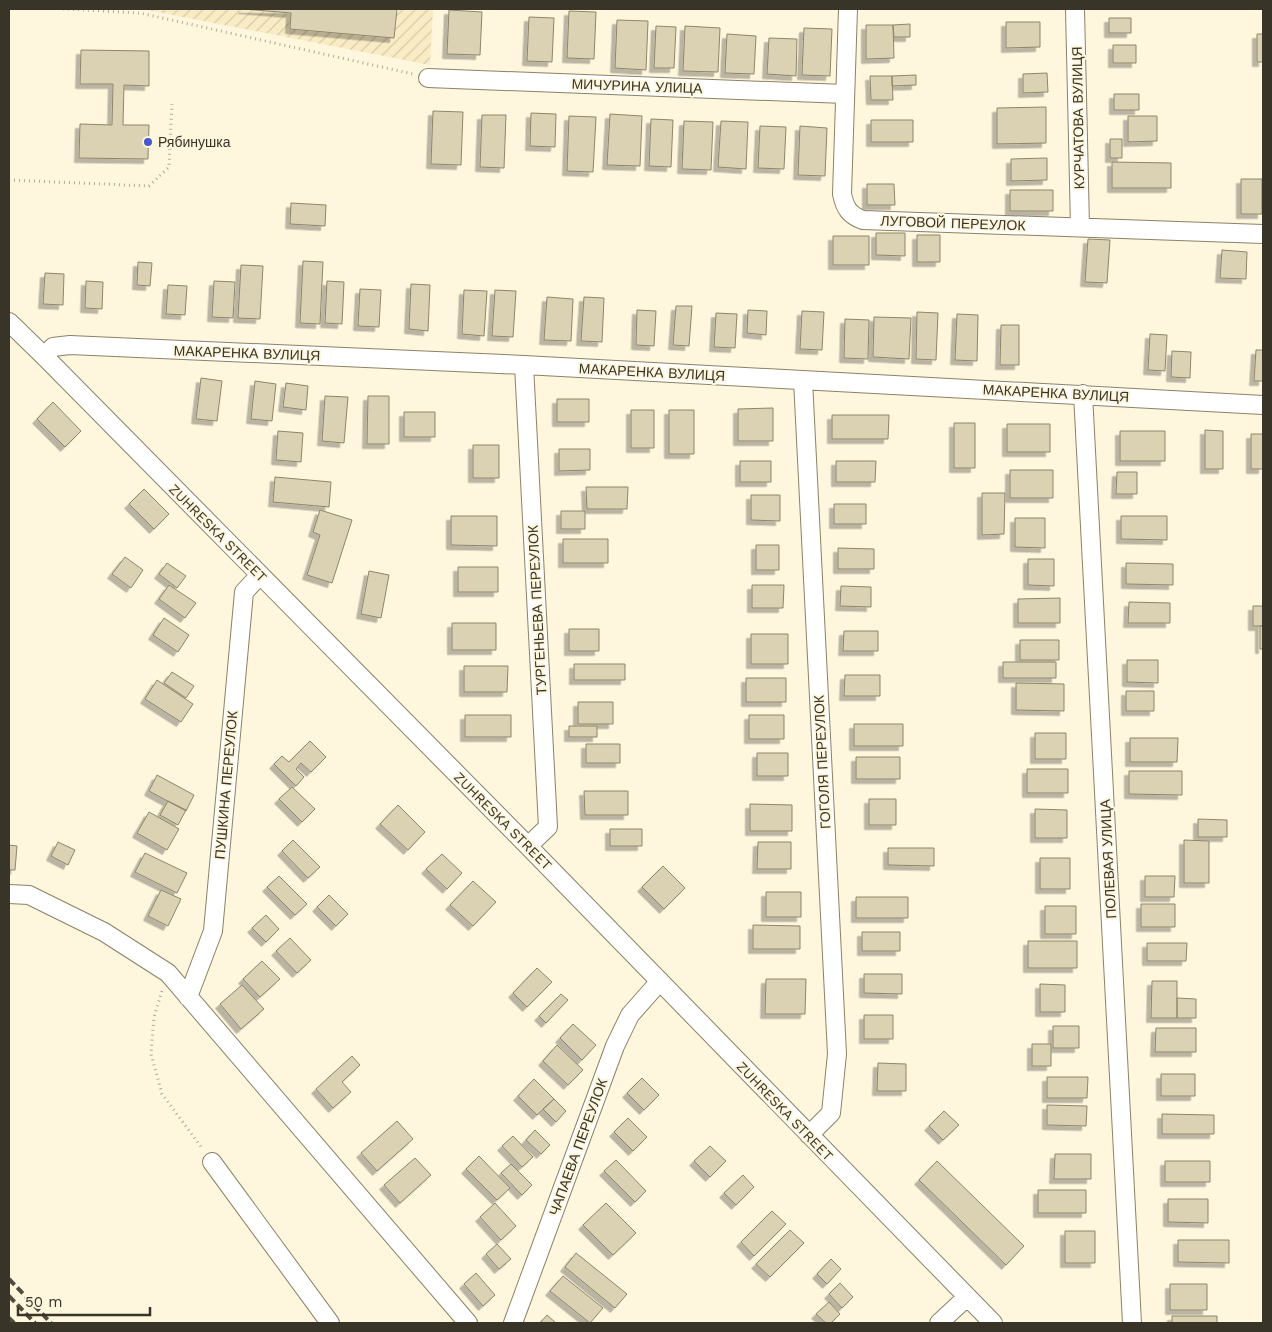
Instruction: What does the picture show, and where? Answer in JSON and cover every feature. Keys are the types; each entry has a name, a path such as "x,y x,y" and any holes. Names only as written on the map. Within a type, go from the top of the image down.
{"street":[{"name":"ЛУГОВОЙ ПЕРЕУЛОК","path":"848,9 842,194 848,212 855,217 863,220 1263,234"},
{"name":"КУРЧАТОВА ВУЛИЦЯ","path":"1075,9 1080,228"},
{"name":"МИЧУРИНА УЛИЦА","path":"428,78 845,94"},
{"name":"ZUHRESKA STREET","path":"9,322 528,846 993,1323"},
{"name":"МАКАРЕНКА ВУЛИЦЯ","path":"44,356 53,347 70,345 524,365 1263,405"},
{"name":"ТУРГЕНЬЕВА ПЕРЕУЛОК","path":"524,365 548,827 528,846"},
{"name":"ГОГОЛЯ ПЕРЕУЛОК","path":"803,380 837,1054 831,1113 809,1135"},
{"name":"ПОЛЕВАЯ УЛИЦА","path":"1084,394 1132,1323"},
{"name":"ПУШКИНА ПЕРЕУЛОК","path":"188,997 213,931 244,592 260,575"},
{"path":"9,894 29,895 104,932 168,973 468,1323"},
{"name":"ЧАПАЕВА ПЕРЕУЛОК","path":"513,1323 615,1046 630,1015 660,981"},
{"path":"212,1162 330,1323"},
{"path":"939,1323 967,1297"}],"path":[{"path":"63,9 140,14 428,78"},
{"path":"9,180 148,186 169,167 172,104"},
{"path":"168,973 154,1017 151,1054 162,1094 212,1162"}],"shaded area":[{"path":"142,9 433,9 430,65"}],"building":[{"path":"243,9 397,9 394,38 290,29 291,13"},
{"path":"449,10 482,12 480,55 447,54"},
{"path":"569,11 596,12 594,59 567,58"},
{"path":"529,17 554,18 552,62 527,61"},
{"path":"1109,18 1131,18 1131,33 1109,33"},
{"path":"617,20 648,21 646,70 615,68"},
{"path":"1006,22 1040,22 1040,47 1006,48"},
{"path":"910,24 910,37 894,37 893,25"},
{"path":"866,25 893,25 894,58 866,59"},
{"path":"656,26 676,27 674,68 654,68"},
{"path":"685,26 720,28 718,72 683,71"},
{"path":"804,28 832,29 830,76 802,75"},
{"path":"727,34 756,36 754,74 725,73"},
{"path":"1257,34 1263,34 1263,62 1257,62"},
{"path":"769,38 797,39 796,76 767,74"},
{"path":"1113,45 1136,45 1136,63 1113,63"},
{"path":"81,50 149,51 149,86 124,85 123,125 149,125 148,159 79,158 80,124 112,125 113,84 80,84"},
{"path":"1047,73 1048,92 1023,93 1023,74"},
{"path":"916,75 916,85 892,86 892,76"},
{"path":"870,76 892,76 893,100 871,100"},
{"path":"1114,94 1139,94 1139,110 1114,110"},
{"path":"1046,107 1046,143 997,144 997,108"},
{"path":"433,111 463,112 461,165 431,164"},
{"path":"531,113 556,114 555,147 530,146"},
{"path":"610,114 642,116 640,166 607,165"},
{"path":"482,115 506,115 504,168 480,167"},
{"path":"569,116 596,117 593,172 567,171"},
{"path":"1128,116 1157,116 1157,141 1128,142"},
{"path":"651,119 673,120 671,167 649,166"},
{"path":"871,120 913,120 913,142 871,142"},
{"path":"684,121 713,122 711,170 682,169"},
{"path":"721,121 748,122 746,169 718,167"},
{"path":"760,126 786,127 784,169 758,168"},
{"path":"800,126 827,128 825,176 798,175"},
{"path":"1110,139 1122,139 1122,158 1110,158"},
{"path":"1047,158 1047,180 1011,181 1011,159"},
{"path":"1112,162 1171,163 1171,188 1112,188"},
{"path":"1241,179 1262,179 1262,214 1241,214"},
{"path":"867,184 894,184 895,205 867,205"},
{"path":"1010,190 1053,190 1053,211 1010,211"},
{"path":"291,203 326,205 325,226 290,224"},
{"path":"876,233 905,233 905,256 876,255"},
{"path":"917,235 940,235 940,262 917,262"},
{"path":"833,236 869,236 869,265 833,265"},
{"path":"1088,239 1110,240 1107,283 1085,282"},
{"path":"1222,250 1247,252 1246,279 1220,278"},
{"path":"303,261 323,262 320,324 300,323"},
{"path":"138,262 152,263 150,286 137,285"},
{"path":"241,265 263,266 260,319 238,318"},
{"path":"45,273 64,274 63,305 43,304"},
{"path":"86,281 103,282 102,309 85,308"},
{"path":"214,281 235,282 233,318 212,317"},
{"path":"327,281 344,282 342,324 325,323"},
{"path":"411,284 430,285 428,331 409,329"},
{"path":"168,285 187,286 185,315 166,314"},
{"path":"360,289 381,290 379,327 358,326"},
{"path":"464,290 487,291 484,336 462,334"},
{"path":"495,290 516,291 513,337 492,336"},
{"path":"547,297 573,299 571,341 544,340"},
{"path":"584,297 604,298 602,342 581,341"},
{"path":"676,306 692,306 689,346 673,345"},
{"path":"637,310 656,311 654,346 636,345"},
{"path":"748,310 767,311 766,335 747,333"},
{"path":"802,311 824,312 822,350 800,349"},
{"path":"917,312 938,313 936,360 916,359"},
{"path":"716,313 737,314 735,348 714,347"},
{"path":"957,314 978,315 977,361 955,360"},
{"path":"874,317 911,318 909,359 873,357"},
{"path":"845,319 869,320 868,359 844,358"},
{"path":"1001,325 1019,325 1019,365 1000,365"},
{"path":"1150,334 1167,335 1165,371 1148,370"},
{"path":"1256,350 1263,350 1263,381 1254,381"},
{"path":"1172,351 1191,352 1190,378 1171,377"},
{"path":"201,378 222,381 217,421 196,419"},
{"path":"255,381 276,384 272,421 251,419"},
{"path":"286,383 308,386 306,410 283,407"},
{"path":"325,396 348,397 344,443 322,441"},
{"path":"368,396 389,396 389,444 367,444"},
{"path":"557,399 589,399 589,422 557,422"},
{"path":"53,402 81,431 65,447 37,419"},
{"path":"773,408 773,441 738,441 738,409"},
{"path":"631,410 654,410 654,448 631,448"},
{"path":"669,410 694,410 694,454 669,454"},
{"path":"404,412 435,412 435,437 404,437"},
{"path":"832,415 889,415 888,439 832,439"},
{"path":"954,423 975,423 975,468 954,468"},
{"path":"1007,424 1050,424 1050,452 1007,452"},
{"path":"1205,430 1223,431 1223,469 1205,469"},
{"path":"278,431 303,433 301,462 276,460"},
{"path":"1120,431 1165,431 1165,461 1120,461"},
{"path":"1251,434 1263,434 1263,469 1251,469"},
{"path":"473,445 499,445 499,478 473,478"},
{"path":"559,449 590,449 590,470 559,471"},
{"path":"740,461 771,461 771,482 740,482"},
{"path":"836,461 876,461 875,482 836,482"},
{"path":"1010,470 1053,470 1053,498 1010,498"},
{"path":"1117,472 1137,472 1137,494 1116,494"},
{"path":"275,477 331,482 329,507 273,502"},
{"path":"586,487 628,487 627,509 587,509"},
{"path":"144,489 169,514 154,529 129,504"},
{"path":"982,493 1005,493 1004,534 982,535"},
{"path":"751,495 780,495 780,521 751,520"},
{"path":"834,504 866,504 866,524 834,524"},
{"path":"320,510 352,520 332,583 307,575 320,535 313,532"},
{"path":"561,511 585,511 585,529 561,529"},
{"path":"451,516 497,516 497,546 451,545"},
{"path":"1121,516 1167,516 1167,540 1121,539"},
{"path":"1015,518 1045,518 1045,548 1015,547"},
{"path":"563,539 608,539 608,563 563,563"},
{"path":"756,545 779,545 779,570 756,570"},
{"path":"838,548 874,549 874,569 838,569"},
{"path":"125,557 143,570 131,588 112,574"},
{"path":"1028,559 1054,559 1054,586 1028,585"},
{"path":"167,563 186,576 177,588 159,574"},
{"path":"1126,563 1173,564 1173,585 1126,584"},
{"path":"458,567 498,567 498,592 458,592"},
{"path":"369,571 389,575 381,618 361,614"},
{"path":"169,585 196,603 185,618 159,599"},
{"path":"752,585 784,585 783,608 752,608"},
{"path":"841,586 871,587 871,607 840,606"},
{"path":"1060,598 1060,623 1018,623 1018,599"},
{"path":"1129,602 1170,603 1170,623 1128,623"},
{"path":"1253,606 1263,606 1263,626 1253,626"},
{"path":"164,618 189,635 178,652 153,635"},
{"path":"452,623 496,623 496,650 452,650"},
{"path":"1260,626 1263,626 1263,649 1260,649"},
{"path":"569,629 599,629 599,651 569,651"},
{"path":"844,631 878,631 878,651 843,651"},
{"path":"751,634 788,634 788,664 751,664"},
{"path":"1020,640 1059,640 1059,660 1020,660"},
{"path":"1127,660 1158,660 1158,683 1127,682"},
{"path":"1003,662 1056,662 1056,678 1003,678"},
{"path":"574,664 625,664 625,680 574,680"},
{"path":"464,666 508,666 507,692 464,692"},
{"path":"172,672 194,686 186,698 164,683"},
{"path":"845,675 880,675 880,696 844,696"},
{"path":"746,678 786,678 786,702 746,702"},
{"path":"157,680 193,704 181,722 145,699"},
{"path":"1016,683 1064,684 1064,711 1016,710"},
{"path":"1126,691 1154,691 1154,711 1126,711"},
{"path":"578,702 613,702 613,724 578,724"},
{"path":"465,715 511,715 511,737 465,737"},
{"path":"749,715 784,715 784,739 749,739"},
{"path":"854,724 903,724 903,746 854,746"},
{"path":"569,726 597,726 597,737 569,737"},
{"path":"1035,733 1066,733 1066,759 1035,759"},
{"path":"1130,738 1178,738 1177,762 1130,762"},
{"path":"310,741 326,757 311,772 301,763 296,769 304,777 296,786 274,764 282,756 289,762"},
{"path":"586,744 620,744 620,763 586,763"},
{"path":"757,753 788,753 788,776 757,776"},
{"path":"856,757 900,757 900,779 856,779"},
{"path":"1027,769 1068,769 1068,793 1027,793"},
{"path":"1129,771 1182,771 1182,795 1129,794"},
{"path":"157,775 194,795 186,811 149,791"},
{"path":"292,787 315,809 302,822 279,799"},
{"path":"584,791 628,791 628,815 585,815"},
{"path":"869,799 896,799 896,825 869,825"},
{"path":"168,801 186,810 178,825 160,815"},
{"path":"750,804 792,805 792,831 750,831"},
{"path":"398,805 425,832 408,850 380,824"},
{"path":"1035,809 1067,810 1067,838 1035,838"},
{"path":"149,812 179,829 167,850 137,833"},
{"path":"1198,819 1227,820 1227,837 1198,837"},
{"path":"610,829 642,829 642,846 610,846"},
{"path":"293,840 320,867 308,878 282,851"},
{"path":"1184,840 1209,841 1209,883 1184,883"},
{"path":"58,842 75,850 68,865 51,856"},
{"path":"758,842 791,842 791,869 757,869"},
{"path":"9,845 17,846 15,870 9,870"},
{"path":"888,848 934,848 934,866 888,865"},
{"path":"145,853 187,873 177,893 135,872"},
{"path":"442,854 462,873 447,889 426,869"},
{"path":"1040,858 1070,858 1070,889 1040,889"},
{"path":"663,866 685,888 664,909 642,887"},
{"path":"279,876 307,904 295,915 267,887"},
{"path":"1145,876 1175,876 1174,897 1145,897"},
{"path":"473,881 496,902 473,926 450,905"},
{"path":"161,890 181,899 168,926 148,916"},
{"path":"766,892 801,892 801,917 766,917"},
{"path":"329,895 348,914 336,926 317,907"},
{"path":"856,897 908,897 908,918 856,918"},
{"path":"1141,904 1175,904 1175,927 1141,927"},
{"path":"1045,906 1076,906 1076,934 1045,934"},
{"path":"266,915 279,929 266,942 252,928"},
{"path":"753,925 800,926 800,949 753,949"},
{"path":"862,932 900,932 900,951 862,951"},
{"path":"290,938 311,960 297,973 276,951"},
{"path":"1028,941 1077,941 1077,968 1028,968"},
{"path":"1147,943 1187,943 1186,961 1147,961"},
{"path":"262,961 280,979 260,997 243,979"},
{"path":"537,968 552,982 527,1007 513,993"},
{"path":"864,974 902,974 902,994 864,993"},
{"path":"766,979 806,979 805,1014 765,1014"},
{"path":"1152,981 1177,981 1177,1018 1151,1018"},
{"path":"1040,984 1065,985 1065,1012 1040,1012"},
{"path":"242,985 264,1009 241,1029 220,1004"},
{"path":"561,994 568,1000 546,1023 539,1016"},
{"path":"1177,998 1196,999 1196,1018 1177,1018"},
{"path":"864,1015 893,1015 893,1039 864,1039"},
{"path":"573,1024 596,1045 582,1060 560,1038"},
{"path":"1053,1026 1079,1026 1079,1048 1053,1048"},
{"path":"1156,1028 1196,1028 1196,1052 1155,1052"},
{"path":"1032,1044 1051,1044 1051,1066 1032,1066"},
{"path":"557,1045 583,1070 568,1085 543,1061"},
{"path":"352,1056 360,1065 342,1082 351,1092 333,1108 316,1089"},
{"path":"878,1063 906,1064 906,1091 877,1091"},
{"path":"1161,1074 1195,1074 1195,1096 1161,1096"},
{"path":"1047,1077 1088,1077 1087,1098 1047,1098"},
{"path":"642,1078 659,1095 644,1110 627,1093"},
{"path":"534,1079 554,1099 537,1115 518,1096"},
{"path":"554,1099 566,1111 556,1122 543,1109"},
{"path":"1047,1105 1087,1106 1086,1126 1047,1125"},
{"path":"944,1111 959,1125 943,1140 929,1126"},
{"path":"1162,1114 1214,1115 1214,1134 1162,1134"},
{"path":"628,1118 647,1137 633,1151 614,1132"},
{"path":"397,1121 413,1139 377,1171 361,1153"},
{"path":"535,1130 550,1145 541,1154 526,1140"},
{"path":"513,1136 533,1157 522,1167 502,1146"},
{"path":"710,1146 726,1161 710,1177 694,1161"},
{"path":"1055,1154 1091,1154 1091,1179 1054,1179"},
{"path":"479,1156 510,1188 497,1200 466,1169"},
{"path":"415,1158 431,1175 400,1203 384,1185"},
{"path":"616,1160 646,1191 635,1202 604,1171"},
{"path":"937,1161 1024,1246 1006,1265 919,1180"},
{"path":"1165,1161 1210,1161 1210,1182 1165,1182"},
{"path":"511,1164 532,1185 522,1195 501,1173"},
{"path":"743,1175 754,1187 736,1205 724,1193"},
{"path":"1038,1190 1086,1190 1086,1213 1038,1213"},
{"path":"1168,1199 1208,1199 1208,1223 1168,1222"},
{"path":"495,1203 516,1226 501,1240 480,1217"},
{"path":"606,1203 636,1233 613,1255 583,1225"},
{"path":"772,1211 786,1224 754,1256 741,1242"},
{"path":"790,1230 804,1243 770,1277 756,1264"},
{"path":"1065,1231 1095,1231 1095,1263 1065,1263"},
{"path":"1178,1240 1229,1240 1229,1263 1178,1262"},
{"path":"497,1244 511,1259 499,1269 486,1254"},
{"path":"576,1253 627,1294 615,1308 565,1267"},
{"path":"831,1259 841,1269 827,1284 817,1274"},
{"path":"476,1273 495,1295 483,1306 464,1284"},
{"path":"563,1276 603,1308 590,1323 550,1291"},
{"path":"840,1283 853,1297 842,1308 829,1294"},
{"path":"1170,1284 1207,1284 1207,1310 1170,1310"},
{"path":"829,1302 840,1314 831,1323 826,1323 816,1314"},
{"path":"547,1315 556,1323 540,1323"},
{"path":"1172,1316 1217,1316 1217,1323 1172,1323"}],"railway":[{"path":"9,1279 51,1323"},
{"path":"9,1296 35,1323"},
{"path":"9,1318 14,1323"}],"place":[{"name":"Рябинушка","path":"148,142"}]}
